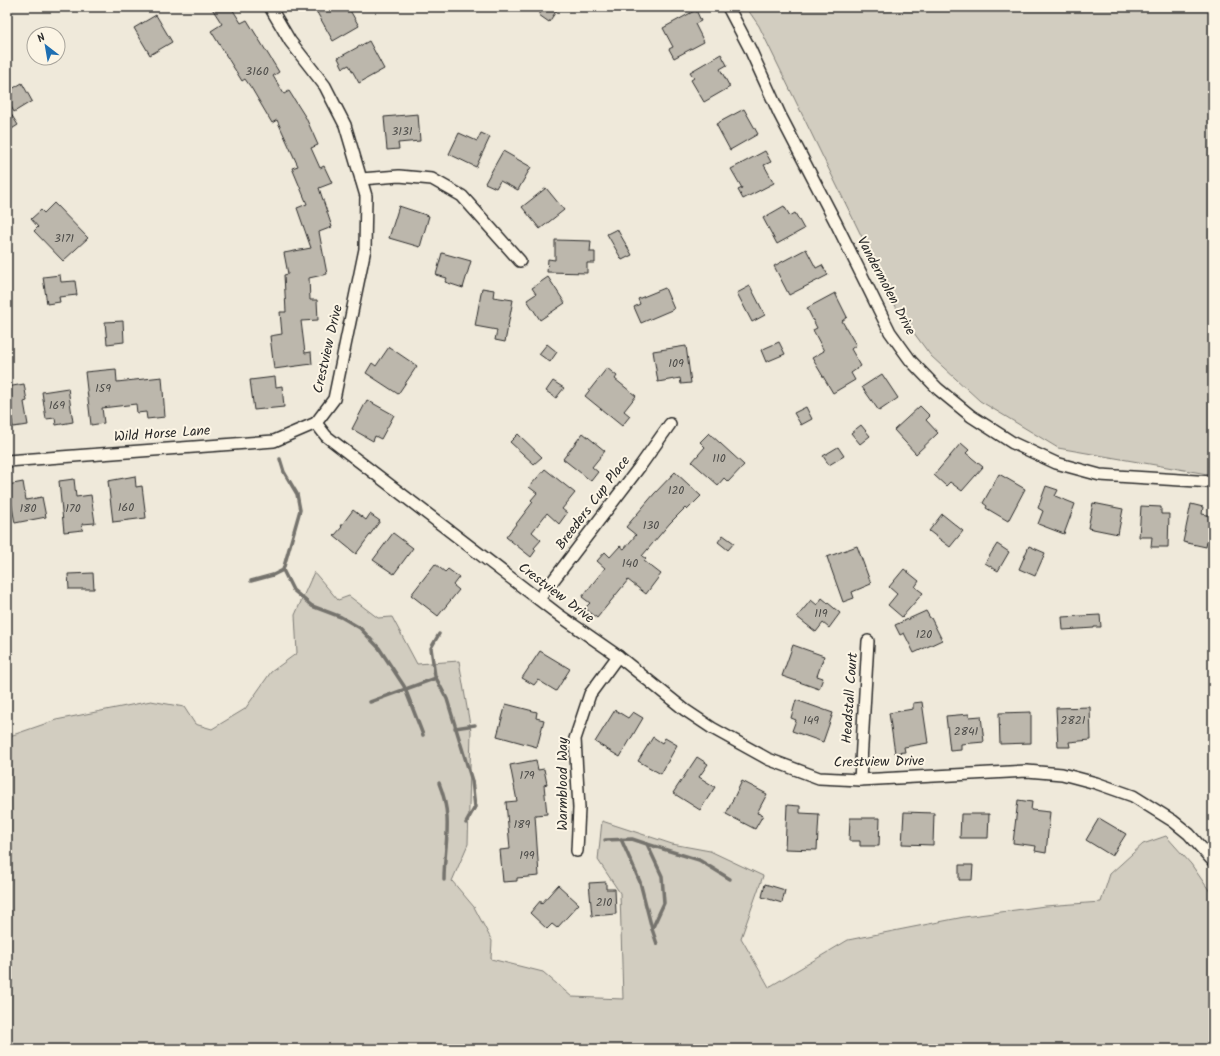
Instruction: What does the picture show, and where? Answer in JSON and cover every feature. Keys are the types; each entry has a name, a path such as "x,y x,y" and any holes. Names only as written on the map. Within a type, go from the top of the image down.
{"street":[{"name":"Crestview Drive","path":"270,7 290,40 325,86 345,125 366,196 365,249 334,399 316,423 326,436 539,599 618,656 685,710 712,728 768,759 819,778 860,780 1027,771 1062,774 1096,783 1133,796 1173,821 1189,834 1213,861"},
{"name":"Vandermolen Drive","path":"728,7 750,48 780,115 836,222 890,332 911,361 938,389 972,416 1013,443 1056,463 1100,475 1213,482"},
{"path":"361,179 399,176 432,179 462,196 520,261"},
{"name":"Wild Horse Lane","path":"7,461 274,441 316,423"},
{"name":"Breeders Cup Place","path":"539,599 642,465 670,424"},
{"name":"Headstall Court","path":"860,780 868,641"},
{"name":"Warmblood Way","path":"577,851 580,808 575,739 590,694 618,656"}],"shaded area":[{"path":"746,7 1213,7 1213,475 1058,448 980,401 931,356 899,313 759,26"},
{"path":"314,572 338,600 349,596 378,618 392,617 417,664 459,661 471,731 468,844 452,881 474,907 492,941 491,959 543,972 572,997 623,999 620,893 598,860 602,821 672,844 710,851 763,876 741,938 769,987 848,940 964,917 1045,906 1101,902 1110,874 1143,844 1166,836 1191,864 1213,896 1213,1049 7,1049 7,737 56,720 151,701 184,707 195,724 212,729 245,709 271,672 297,653 295,615"}],"building":[{"path":"211,7 231,7 241,23 247,20 279,72 273,76 284,94 289,91 306,118 318,145 311,148 320,168 324,166 332,183 319,188 332,227 319,232 327,274 309,278 310,300 317,300 318,320 301,321 305,353 311,352 312,364 274,369 270,336 282,334 280,312 286,312 284,275 288,274 284,253 311,248 297,208 307,204 292,168 298,166 277,120 272,123 252,89 245,79 242,81 211,31 222,24"},
{"path":"314,7 348,7 359,26 333,41"},
{"path":"544,7 559,7 549,22 539,15"},
{"path":"696,10 701,21 695,24 704,42 674,58 669,49 673,47 663,28"},
{"path":"156,15 172,42 150,55 134,28"},
{"path":"369,41 384,69 359,83 349,65 343,68 338,58"},
{"path":"721,54 727,65 720,69 730,87 704,102 691,80 694,78 690,72"},
{"path":"22,83 32,101 14,112 7,99 7,92"},
{"path":"7,108 18,125 7,132"},
{"path":"744,109 758,134 730,150 716,124"},
{"path":"418,114 420,141 398,143 399,149 387,150 384,117"},
{"path":"459,133 477,141 481,133 490,137 476,167 449,154"},
{"path":"503,151 531,167 518,190 500,181 496,188 485,183"},
{"path":"765,151 771,162 764,165 774,183 743,199 738,190 742,188 731,169"},
{"path":"546,188 564,210 540,229 522,207"},
{"path":"54,203 88,238 63,261 34,231 38,227 31,219 41,210 44,213"},
{"path":"399,206 429,216 420,247 389,238"},
{"path":"784,206 790,216 795,213 804,229 777,244 763,218"},
{"path":"617,229 632,255 622,260 607,234"},
{"path":"555,240 591,241 590,252 595,252 595,263 587,263 587,273 547,272 548,259 555,260"},
{"path":"806,249 816,268 822,265 828,275 789,295 774,266"},
{"path":"442,253 471,261 463,288 445,282 447,278 436,275"},
{"path":"60,275 61,282 75,281 77,295 59,297 60,302 47,304 43,277"},
{"path":"548,277 565,303 540,320 527,300 536,294 532,288"},
{"path":"750,286 765,315 752,322 737,293"},
{"path":"482,288 494,290 493,297 513,300 505,342 495,340 497,330 475,326"},
{"path":"665,288 674,309 641,323 634,307 640,304 638,299"},
{"path":"835,293 847,317 842,321 856,345 851,349 861,366 851,373 855,380 833,393 812,358 824,351 813,330 817,328 807,308"},
{"path":"123,321 124,342 107,344 105,322"},
{"path":"779,342 785,354 766,362 761,350"},
{"path":"547,344 557,352 550,362 539,354"},
{"path":"686,346 691,383 681,384 680,378 658,382 653,351"},
{"path":"389,347 417,366 398,394 366,373 372,363 376,366"},
{"path":"607,368 617,376 615,379 636,396 624,411 630,416 622,426 585,396"},
{"path":"116,369 117,382 162,377 165,417 147,419 146,412 137,413 136,404 102,408 104,423 91,425 85,372"},
{"path":"882,374 898,398 879,411 862,387"},
{"path":"275,377 276,387 282,386 284,407 254,410 250,380"},
{"path":"553,381 564,388 556,398 546,391"},
{"path":"24,384 27,401 24,402 28,425 13,427 12,420 7,421 7,387"},
{"path":"68,388 73,422 56,425 55,418 46,419 42,392"},
{"path":"367,400 394,415 381,439 375,436 373,441 352,429"},
{"path":"920,406 930,416 926,420 938,433 916,454 894,430"},
{"path":"806,407 812,419 801,425 794,413"},
{"path":"861,425 870,436 860,444 851,433"},
{"path":"583,433 605,451 592,467 598,472 591,481 563,459"},
{"path":"709,433 744,465 728,482 724,478 718,485 692,462 705,447 700,442"},
{"path":"518,434 542,457 534,464 510,442"},
{"path":"961,443 969,450 966,453 983,467 962,491 950,482 946,486 934,475"},
{"path":"838,447 844,456 829,465 823,456"},
{"path":"545,469 575,493 562,509 567,513 559,524 547,513 532,532 541,540 534,548 536,550 531,557 506,537 533,502 531,500 537,493 529,487"},
{"path":"675,472 701,496 687,510 685,508 670,523 642,556 646,559 644,561 661,574 646,594 628,580 597,618 585,608 590,603 582,597 605,568 597,561 605,552 610,557 620,546 624,549 636,535 626,527"},
{"path":"999,474 1025,489 1008,521 986,508 987,506 983,503"},
{"path":"135,476 136,487 142,486 146,518 113,522 108,481"},
{"path":"74,479 76,497 91,495 95,523 82,524 83,530 64,532 59,481"},
{"path":"23,482 26,500 42,497 46,517 15,523 8,485"},
{"path":"1046,486 1058,490 1055,496 1075,504 1064,534 1038,524 1043,511 1038,508"},
{"path":"1093,503 1123,509 1118,534 1088,528"},
{"path":"1191,504 1203,507 1202,514 1213,516 1213,544 1207,542 1206,547 1183,542"},
{"path":"1141,506 1161,507 1161,514 1169,514 1168,547 1151,547 1152,537 1139,537"},
{"path":"353,510 366,520 370,514 380,521 356,554 334,536"},
{"path":"942,514 963,531 950,547 929,531"},
{"path":"393,533 413,548 394,574 373,560"},
{"path":"723,535 734,543 728,550 718,542"},
{"path":"997,544 1009,552 998,571 985,563"},
{"path":"857,546 871,584 852,592 854,598 843,602 827,557"},
{"path":"1029,546 1045,553 1035,576 1019,569"},
{"path":"435,564 445,572 448,569 459,577 453,585 459,590 438,616 411,595"},
{"path":"904,569 919,581 915,587 923,593 902,617 888,605 897,594 889,587"},
{"path":"93,573 94,589 69,589 68,574"},
{"path":"822,598 840,613 829,628 823,623 816,632 797,617 811,600 817,605"},
{"path":"926,611 942,640 914,653 904,633 900,635 895,625"},
{"path":"1100,615 1101,627 1063,630 1062,617"},
{"path":"793,645 824,656 817,676 823,678 819,689 782,676"},
{"path":"540,651 570,669 556,691 538,680 534,685 522,678"},
{"path":"796,700 833,713 823,742 792,731 796,720 791,718"},
{"path":"922,702 928,743 904,747 905,752 895,753 889,713 913,709 913,703"},
{"path":"506,704 537,712 536,718 544,720 537,747 497,736"},
{"path":"1090,707 1091,740 1069,742 1070,747 1058,747 1056,708"},
{"path":"615,710 628,718 633,712 643,718 620,757 595,742"},
{"path":"1031,712 1031,743 1000,744 999,713"},
{"path":"969,714 969,717 981,716 984,742 961,744 961,750 950,751 946,716"},
{"path":"653,737 662,743 665,738 677,745 661,774 638,761"},
{"path":"697,757 708,764 699,777 715,787 700,810 673,793"},
{"path":"536,760 538,770 544,769 547,784 544,785 547,814 535,815 539,876 517,878 517,881 503,882 500,850 510,849 506,802 517,801 510,765"},
{"path":"742,781 767,794 757,813 763,815 755,829 726,814"},
{"path":"1018,800 1032,802 1031,810 1050,812 1046,853 1035,851 1036,846 1013,843"},
{"path":"787,805 800,806 800,813 819,814 817,850 785,849"},
{"path":"904,812 934,813 933,845 902,844"},
{"path":"961,814 989,814 988,838 960,838"},
{"path":"850,818 880,818 879,846 860,846 860,841 849,841"},
{"path":"1099,818 1126,834 1112,856 1086,840"},
{"path":"959,865 973,865 972,880 959,880"},
{"path":"606,882 606,889 615,889 616,914 592,916 589,883"},
{"path":"765,884 785,890 782,903 762,897"},
{"path":"558,885 579,904 557,928 552,924 547,929 530,913 541,900 541,904"}],"waterway":[{"path":"280,459 284,472 297,494 300,510 283,570 293,590 312,606 341,617 360,628 379,648 404,686 423,735"},
{"path":"251,581 273,575 283,570"},
{"path":"439,634 431,648 435,676 447,699 472,781 475,807 466,823"},
{"path":"370,702 436,678"},
{"path":"455,728 475,725"},
{"path":"439,783 444,796 447,820 444,880"},
{"path":"621,839 640,882 652,929"},
{"path":"605,840 632,839 647,844 662,876 664,903 652,929 657,944"},
{"path":"647,844 699,860 730,879"}]}
